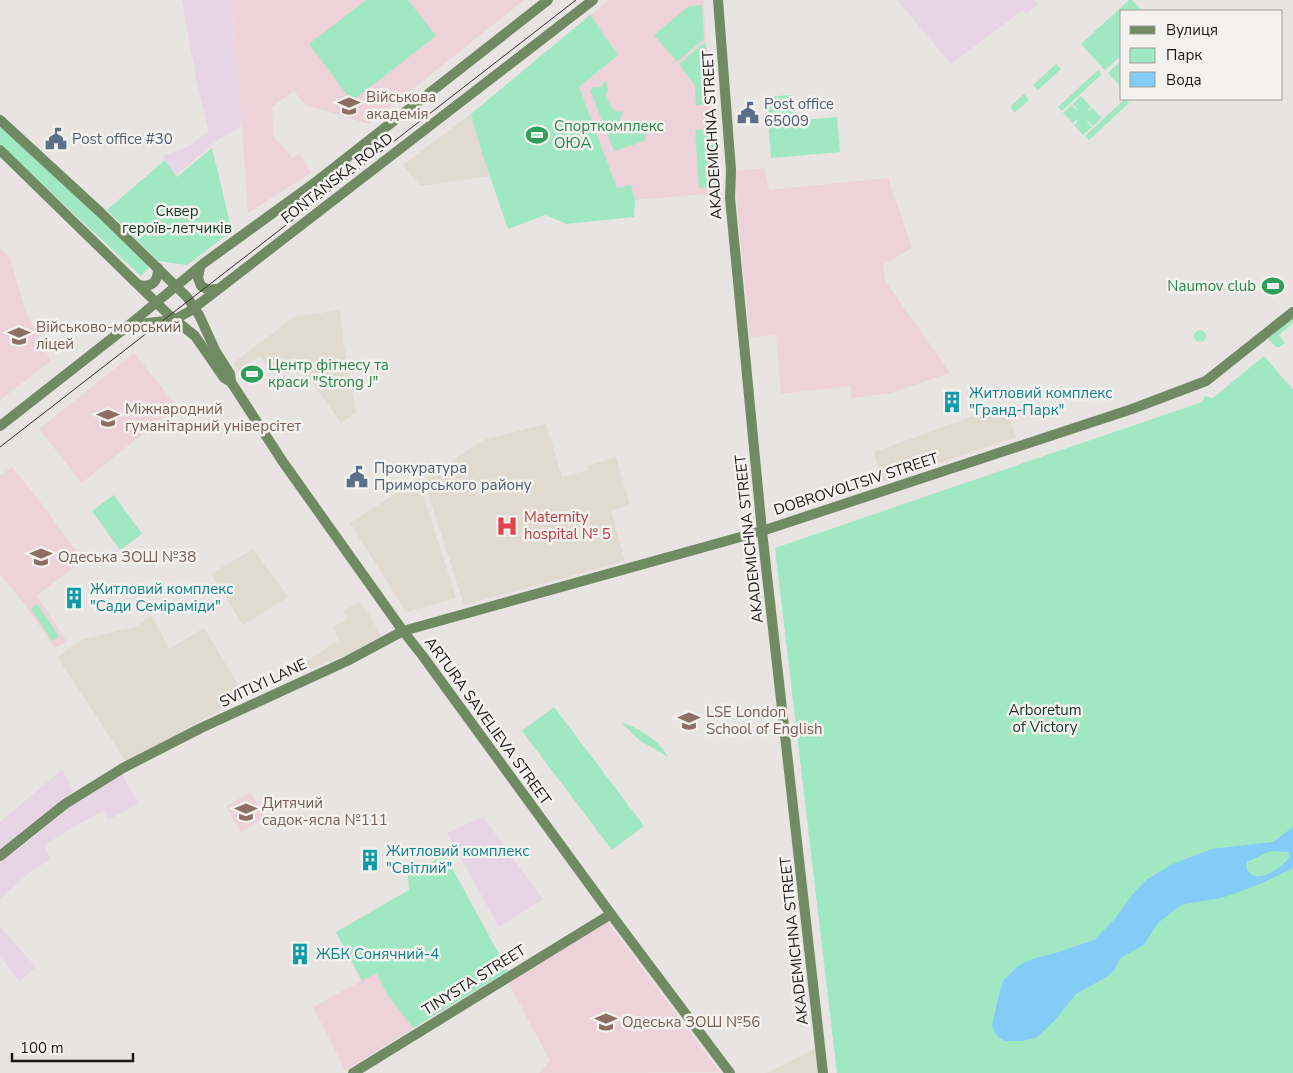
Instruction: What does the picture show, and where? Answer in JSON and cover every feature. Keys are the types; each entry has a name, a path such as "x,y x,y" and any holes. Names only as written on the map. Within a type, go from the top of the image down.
{"main road":[{"name":"FONTANSKA ROAD","path":"156,302 176,285 317,181 548,0"},
{"name":"FONTANSKA ROAD","path":"174,320 195,308 216,289 592,0"},
{"name":"AKADEMICHNA STREET","path":"718,0 731,170 730,198 762,531 823,1073"},
{"name":"ARTURA SAVELIEVA STREET","path":"0,120 176,285 195,308 214,348 230,374 230,382"},
{"name":"ARTURA SAVELIEVA STREET","path":"0,150 174,320 195,336 224,378 230,382 283,462 403,631 610,914 730,1073"},
{"path":"200,267 198,278 201,286 209,290 216,289"},
{"path":"139,285 146,287 156,282 158,268"},
{"path":"0,426 156,302"},
{"name":"DOBROVOLTSIV STREET","path":"403,631 762,531 1132,409 1206,381 1293,312"},
{"path":"129,325 174,320"},
{"name":"SVITLYI LANE","path":"0,856 72,799 135,762 201,728 347,661 403,631"},
{"name":"TINYSTA STREET","path":"353,1073 610,914"}],"shaded area":[{"path":"182,0 233,0 242,126 219,139 176,175 163,156 188,147 209,131 196,78"},
{"name":"Військова академія","path":"233,0 524,0 369,124 305,105 294,91 272,107 273,136 292,157 300,154 311,173 248,213"},
{"path":"610,0 703,0 719,193 635,200 631,185 617,188 579,87 618,55 590,15"},
{"path":"897,0 1034,0 1038,5 1026,13 1023,10 951,64"},
{"path":"471,114 490,176 420,186 403,165"},
{"path":"765,168 769,190 888,178 912,248 883,265 885,280 950,373 891,393 851,398 850,386 781,394 776,335 750,337 734,171"},
{"name":"Військово-морський ліцей","path":"0,248 10,258 25,310 51,361 0,400"},
{"path":"340,310 344,346 357,412 341,423 294,357 272,372 260,356 239,370 233,363 294,317"},
{"name":"Міжнародний гуманітарний універсітет","path":"134,353 177,406 82,483 39,429"},
{"path":"1004,405 1016,437 883,482 874,452"},
{"name":"Maternity hospital № 5","path":"546,424 562,477 588,470 587,466 616,457 630,505 611,511 625,561 464,605 424,480 483,440"},
{"name":"Одеська ЗОШ №38","path":"12,467 83,560 37,596 67,642 55,648 25,605 0,574 0,476"},
{"path":"418,479 456,598 406,612 350,523"},
{"path":"253,549 288,597 243,625 211,574"},
{"path":"359,602 368,613 381,636 346,655 305,671 302,664 339,640 333,627 348,618 344,611"},
{"path":"151,615 169,649 204,628 245,696 127,763 58,658 70,647 84,639 135,627"},
{"path":"62,770 74,791 22,835 0,850 0,822"},
{"path":"122,774 138,803 109,820 103,811 71,828 44,846 51,859 30,872 0,899 0,862 72,805"},
{"name":"Дитячий садок-ясла №111","path":"250,792 266,817 241,832 226,807"},
{"path":"483,817 543,899 499,927 447,833"},
{"path":"445,855 508,971 345,1070 313,1007 361,981 336,932 409,890 408,875"},
{"name":"Одеська ЗОШ №56","path":"607,921 720,1072 539,1073 550,1061 508,982"},
{"path":"0,927 36,967 20,981 0,957"},
{"path":"816,1048 819,1073 767,1073"}],"green space":[{"path":"366,0 408,0 436,36 352,101 309,44"},
{"path":"1129,0 1132,0 1141,10 1120,10 1120,57 1105,70 1081,44"},
{"path":"702,5 704,39 677,62 654,35 689,6"},
{"name":"Спорткомплекс ОЮА","path":"590,15 618,55 579,87 617,188 631,185 635,200 634,217 567,224 545,215 508,229 471,114"},
{"path":"705,42 710,104 696,105 695,86 679,64"},
{"path":"1120,62 1120,86 1108,73"},
{"path":"1056,64 1061,69 1038,90 1033,85"},
{"path":"1098,70 1102,74 1062,111 1058,107"},
{"path":"605,80 608,90 606,96 611,107 616,112 622,111 623,113 620,118 624,127 632,133 640,131 644,127 646,128 646,138 642,142 614,151 590,90 594,87 601,87"},
{"path":"1024,94 1029,100 1014,113 1011,107"},
{"path":"791,95 794,121 837,117 840,152 771,158 766,97"},
{"path":"1081,96 1091,107 1087,110 1092,108 1102,118 1093,126 1088,120 1092,127 1083,135 1074,125 1078,121 1076,120 1073,123 1063,113 1072,105 1077,111 1073,104"},
{"path":"1124,100 1129,103 1089,140 1085,136"},
{"path":"0,124 151,265 141,276 0,145"},
{"path":"713,129 717,187 699,188 695,130"},
{"name":"Сквер героїв-летчиків","path":"212,148 232,231 187,265 158,261 107,210 165,160 177,177"},
{"path":"1293,318 1293,323 1279,335 1285,343 1276,347 1269,340 1269,335"},
{"path":"1202,330 1205,331 1205,341 1198,342 1195,341 1194,334 1195,331"},
{"name":"Arboretum of Victory","path":"1264,356 1293,390 1293,1073 837,1073 775,548 1202,402 1205,396 1213,398"},
{"path":"114,495 142,534 120,550 92,511"},
{"path":"37,604 59,636 52,641 31,609"},
{"path":"554,707 644,826 612,850 522,731"},
{"path":"621,722 648,735 664,750 668,757 639,740"},
{"path":"445,855 508,971 413,1028 387,994 376,973 362,981 336,932 409,890 408,875"}],"water":[{"path":"1293,827 1293,868 1236,893 1221,898 1184,904 1178,907 1158,923 1144,945 1120,958 1115,969 1108,976 1076,994 1055,1020 1037,1037 1022,1041 1006,1041 994,1032 992,1025 1003,981 1018,966 1032,959 1094,940 1113,921 1132,895 1146,880 1173,864 1212,849 1273,842","holes":["1272,851 1289,852 1290,857 1287,861 1265,875 1254,876 1247,870 1247,862 1266,853"]}],"tram line":[{"path":"0,447 576,0"}],"place":[{"name":"Військова академія","path":"349,106"},
{"name":"Post office 65009","path":"748,113"},
{"name":"Спорткомплекс ОЮА","path":"537,135"},
{"name":"Post office #30","path":"56,139"},
{"name":"Naumov club","path":"1273,286"},
{"name":"Військово-морський ліцей","path":"19,336"},
{"name":"Центр фітнесу та краси \"Strong J\"","path":"252,374"},
{"name":"Житловий комплекс \"Гранд-Парк\"","path":"952,402"},
{"name":"Міжнародний гуманітарний універсітет","path":"108,418"},
{"name":"Прокуратура Приморського району","path":"357,477"},
{"name":"Maternity hospital № 5","path":"507,526"},
{"name":"Одеська ЗОШ №38","path":"41,557"},
{"name":"Житловий комплекс \"Сади Семіраміди\"","path":"74,598"},
{"name":"LSE London School of English","path":"689,721"},
{"name":"Дитячий садок-ясла №111","path":"246,812"},
{"name":"Житловий комплекс \"Світлий\"","path":"370,860"},
{"name":"ЖБК Сонячний-4","path":"300,954"},
{"name":"Одеська ЗОШ №56","path":"606,1022"}]}
